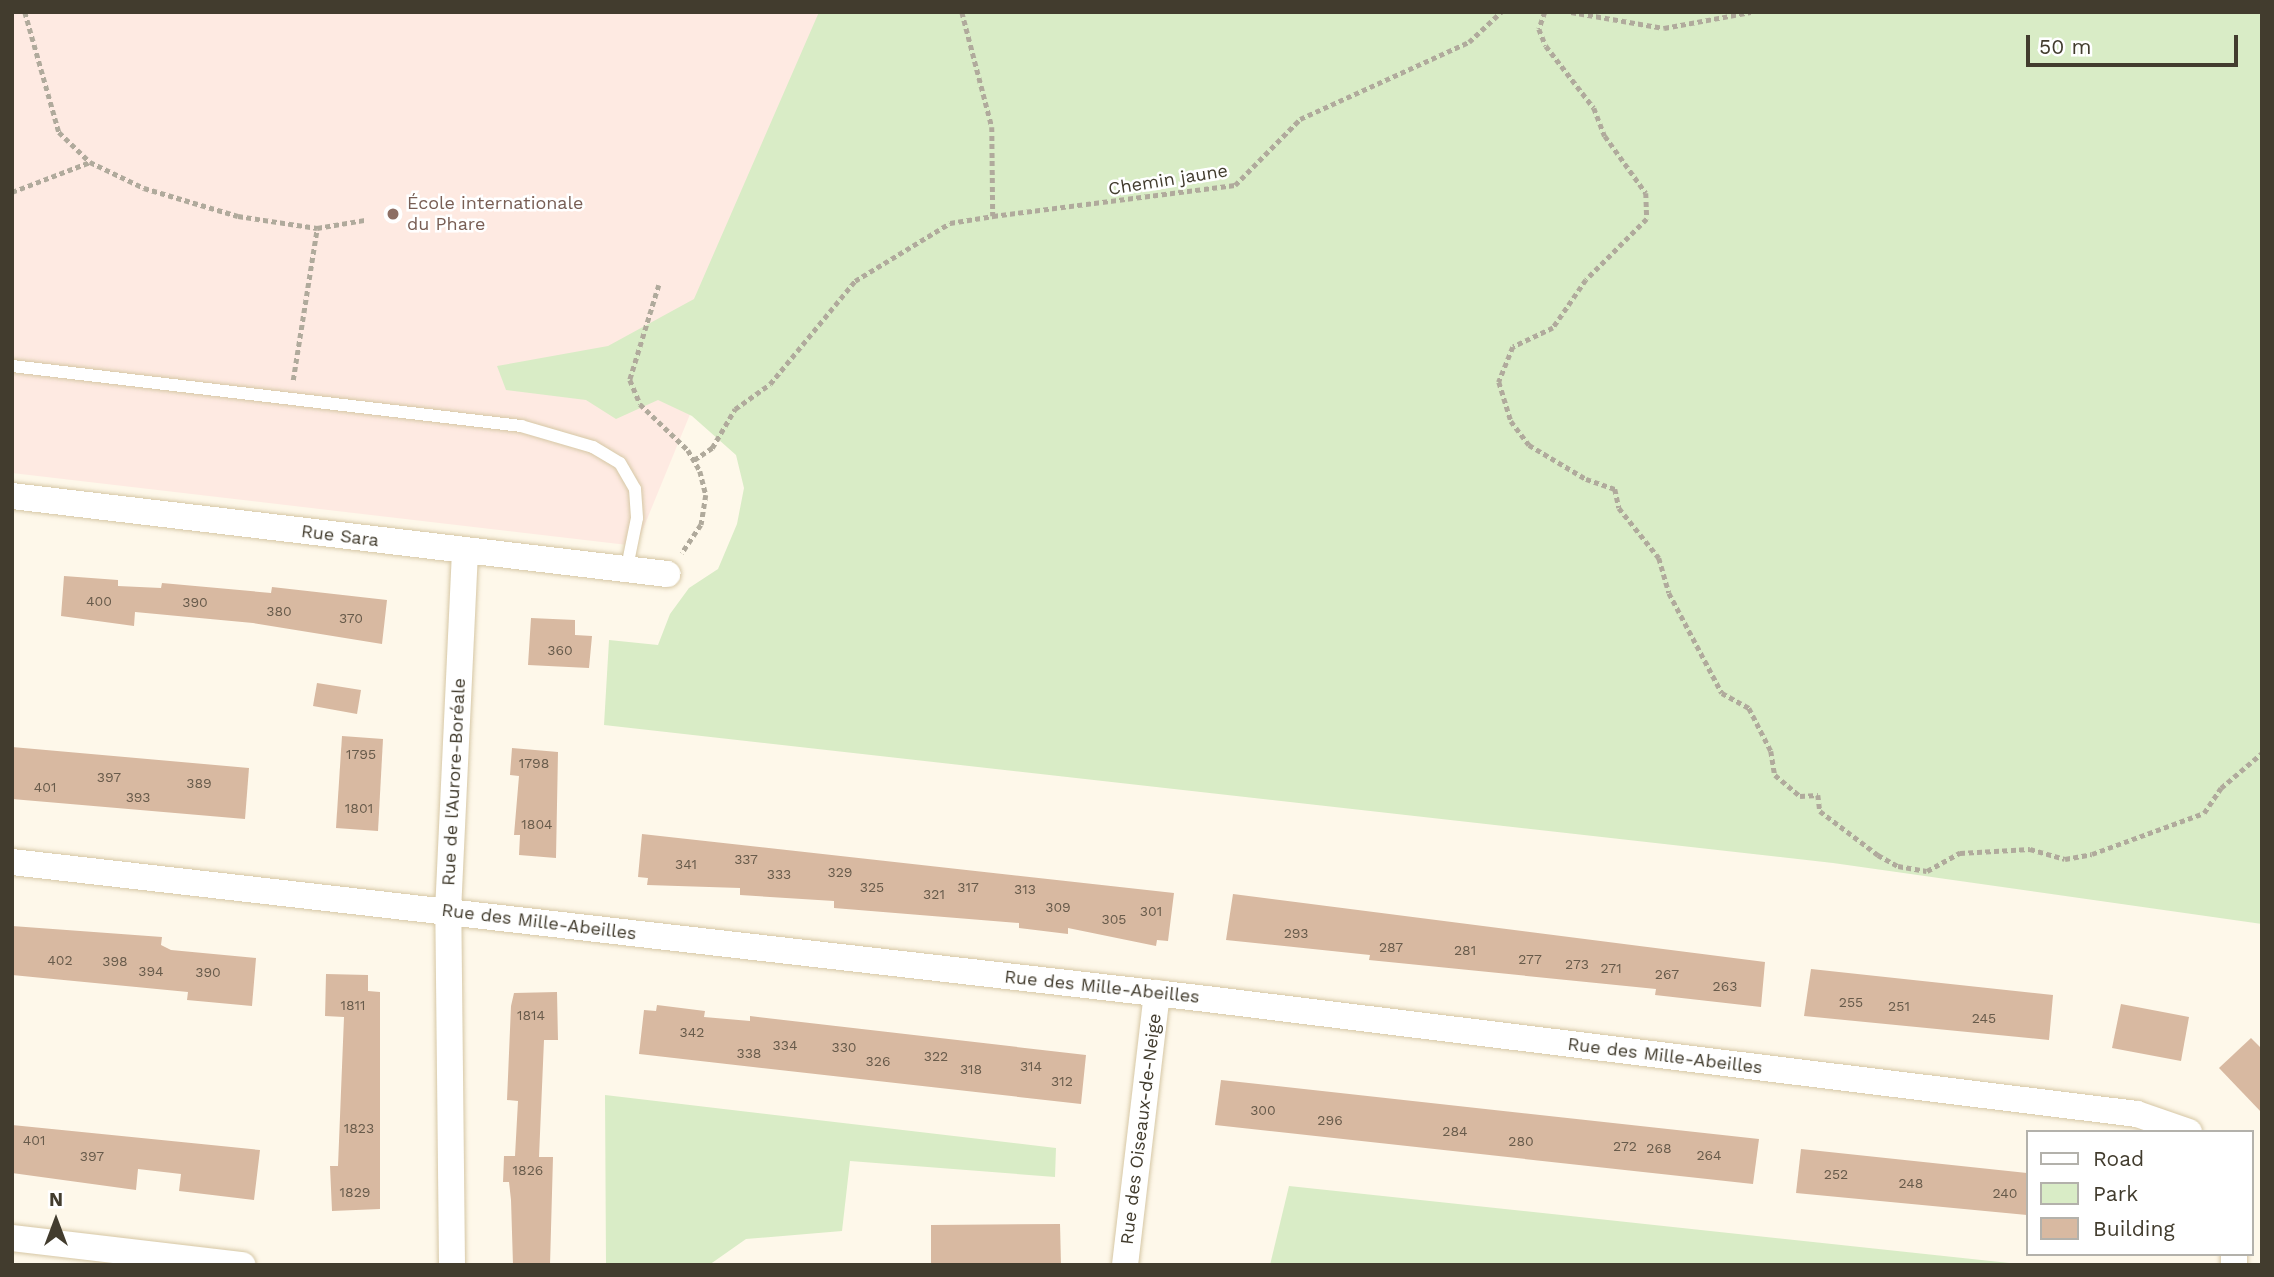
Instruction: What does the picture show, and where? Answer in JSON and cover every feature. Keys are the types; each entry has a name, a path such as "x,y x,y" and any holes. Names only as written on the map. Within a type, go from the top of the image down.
{"street":[{"name":"Rue Sara","path":"12,496 466,551 627,567 667,574"},
{"name":"Rue de l'Aurore-Boréale","path":"452,1265 448,912 466,551"},
{"name":"Rue des Mille-Abeilles","path":"12,862 1157,993 2137,1114 2183,1130"},
{"name":"Rue des Oiseaux-de-Neige","path":"1125,1265 1157,993"},
{"path":"12,1238 242,1265"}],"lane":[{"path":"12,366 520,426 593,447 620,463 635,489 637,518 627,567"}],"path":[{"path":"25,12 60,132 90,162 144,188 239,216 317,228 365,220"},
{"path":"962,12 992,127 993,216"},
{"name":"Chemin jaune","path":"694,460 712,448 735,409 770,384 855,281 950,223 1236,185 1300,119 1469,41 1501,12"},
{"path":"1545,12 1539,29 1546,46 1594,108 1605,136 1646,193 1647,219 1586,280 1553,328 1513,347 1499,383 1511,421 1530,445 1586,479 1615,489 1619,508 1659,558 1669,593 1722,693 1749,708 1771,751 1775,775 1800,796 1818,795 1821,811 1878,855 1898,866 1927,871 1960,853 2030,849 2065,859 2092,854 2204,813 2221,788 2262,754"},
{"path":"1571,12 1664,28 1751,12"},
{"path":"12,191 90,162"},
{"path":"290,397 317,228"},
{"path":"659,285 630,380 640,404 694,460 706,495 701,525 667,574"}],"shaded area":[{"name":"École internationale du Phare","path":"12,12 855,12 636,546 12,473"}],"green space":[{"path":"819,12 2262,12 2262,924 1833,863 604,725 609,640 658,645 670,614 689,588 718,569 737,524 744,488 736,455 692,416 658,400 616,419 586,400 506,390 497,366 608,346 694,299"},
{"path":"605,1095 1056,1148 1055,1177 850,1161 842,1231 746,1239 709,1265 606,1265"},
{"path":"1289,1186 2028,1265 1270,1265"}],"building":[{"path":"64,576 118,580 118,586 161,588 162,583 271,593 272,587 387,600 382,644 253,623 135,612 134,626 61,616"},
{"path":"531,618 575,620 575,635 592,636 589,668 528,665"},
{"path":"317,683 361,690 357,714 313,706"},
{"path":"342,736 383,739 378,831 336,828"},
{"path":"12,747 249,768 245,819 12,799"},
{"path":"512,748 558,752 556,858 519,855 520,835 514,835 519,776 510,775"},
{"path":"642,834 1174,893 1168,941 1157,940 1156,946 1068,928 1068,934 1019,928 1019,923 834,908 834,901 740,895 740,888 647,885 648,878 638,877"},
{"path":"1233,894 1765,962 1761,1007 1655,995 1656,989 1369,960 1370,955 1226,940"},
{"path":"12,926 162,937 161,945 171,950 256,958 252,1006 187,1000 188,992 12,975"},
{"path":"1811,969 2053,995 2049,1040 1804,1016"},
{"path":"326,974 368,975 368,991 380,992 380,1209 332,1211 330,1166 338,1166 344,1017 325,1016"},
{"path":"557,992 558,1040 544,1040 539,1157 553,1157 550,1265 513,1265 509,1182 503,1182 504,1156 515,1156 518,1101 507,1100 511,1006 514,993"},
{"path":"2121,1004 2189,1017 2181,1061 2112,1048"},
{"path":"657,1005 705,1011 704,1017 750,1021 750,1016 1086,1055 1081,1104 639,1054 644,1010 656,1011"},
{"path":"2251,1038 2262,1049 2262,1113 2219,1068"},
{"path":"1221,1080 1759,1139 1753,1184 1215,1125"},
{"path":"12,1125 260,1150 254,1200 179,1191 181,1174 138,1169 136,1190 12,1173"},
{"path":"1801,1149 2025,1173 2025,1215 1796,1193"},
{"path":"1060,1224 1061,1265 931,1265 931,1225"}],"place":[{"name":"École internationale du Phare","path":"393,214"}]}
